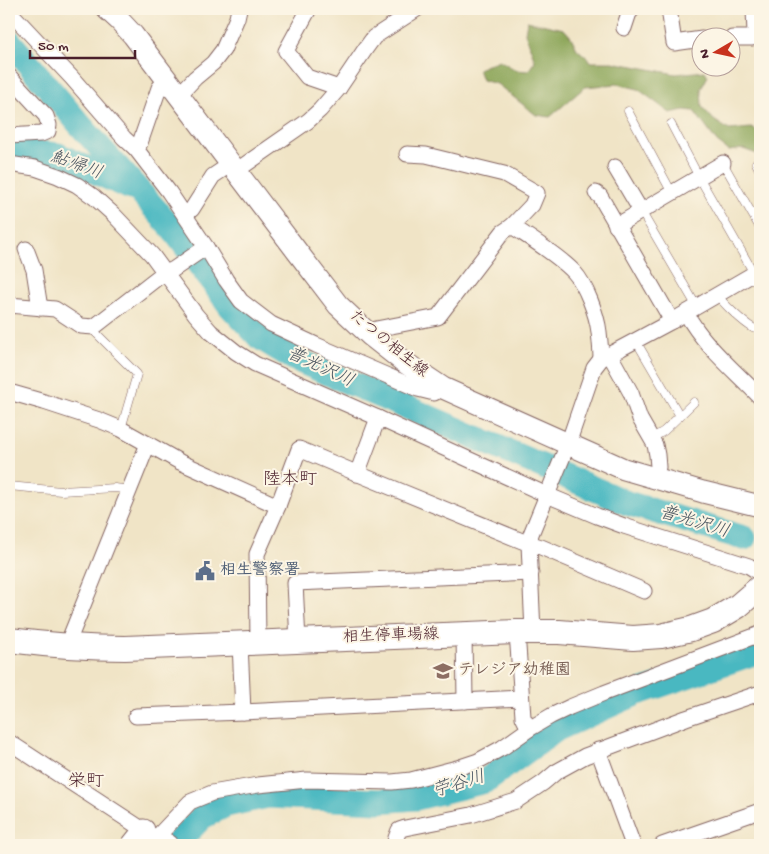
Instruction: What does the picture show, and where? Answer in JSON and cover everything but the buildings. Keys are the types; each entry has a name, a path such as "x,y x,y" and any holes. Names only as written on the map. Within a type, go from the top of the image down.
{"main road":[{"name":"たつの相生線","path":"107,9 133,35 338,305 371,336 404,362 443,388 566,449 624,470 760,506"},
{"name":"相生停車場線","path":"9,640 90,648 125,648 525,632 559,632 633,638 661,636 713,622 738,606 760,587"}],"street":[{"path":"136,149 140,143 159,88 173,87 195,78 213,63 223,50 239,9"},
{"path":"309,9 286,51 307,77 339,88"},
{"path":"185,215 192,208 213,176 234,168 308,121 339,88 374,37 417,9"},
{"path":"624,28 629,13 633,9"},
{"path":"669,9 674,42 692,40"},
{"path":"742,38 752,38 755,34 754,9"},
{"path":"9,11 136,149 185,215 203,248 241,301 271,324 418,389 434,393 443,388"},
{"path":"9,76 46,116 49,125 48,131 41,134 9,136"},
{"path":"371,336 376,329 438,317 503,232 512,226 532,205 537,193 504,174 426,155 407,154"},
{"path":"616,226 723,163"},
{"path":"10,165 35,168 58,176 77,185 94,197 170,271 196,315 211,332 255,364 624,526 749,566 760,573"},
{"path":"616,167 641,211"},
{"path":"596,193 600,196 672,322"},
{"path":"512,226 563,262 575,273 584,286 592,305 606,357 631,393 640,419 655,445 658,467 655,479"},
{"path":"9,305 55,309 81,326 94,327 117,308 203,248"},
{"path":"26,249 34,270 40,308"},
{"path":"529,730 522,717 521,698 531,573 531,534 566,449 594,368 606,357 758,275"},
{"path":"691,310 693,326 714,351 760,397"},
{"path":"9,392 99,420 121,429 180,462 278,506"},
{"path":"357,474 378,418"},
{"path":"70,646 71,635 148,444"},
{"path":"243,712 257,554 278,506 299,448 357,474 541,547 644,591"},
{"path":"298,641 294,583 531,573"},
{"path":"464,634 465,701"},
{"path":"9,742 152,840 190,802 212,793 307,780 392,782 411,780 458,768 478,761 502,748 551,716 596,696 760,634"},
{"path":"394,845 399,830 471,815 516,800 543,783 556,772 584,756 760,693"},
{"path":"136,716 521,698"},
{"path":"598,750 633,845"},
{"path":"662,845 760,811"}],"lane":[{"path":"628,111 672,193"},
{"path":"671,124 699,177 758,275"},
{"path":"723,163 760,228"},
{"path":"756,163 760,171"},
{"path":"641,211 691,310"},
{"path":"718,295 720,300 742,320 753,328 760,330"},
{"path":"94,327 96,332 137,374 121,429"},
{"path":"636,341 680,416"},
{"path":"651,439 664,431 694,402"},
{"path":"9,486 61,491 115,488 130,490"}],"green space":[{"path":"527,21 564,29 571,37 577,49 592,62 612,62 676,74 692,72 692,78 707,78 701,89 702,107 714,120 729,130 751,128 760,132 760,155 743,149 729,151 717,142 694,111 684,110 670,113 638,89 617,84 585,87 550,117 536,115 497,84 482,80 478,69 499,60 516,70 528,71 535,61 525,33"}],"water":[{"path":"760,640 760,660 745,665 659,680"}],"waterway":[{"name":"普光沢川","path":"9,41 80,125 172,228 231,307 259,337 295,359 627,503 744,538"},
{"name":"鮎帰川","path":"9,150 58,155 131,188"},
{"name":"苧谷川","path":"175,845 202,817 226,805 268,796 378,801 416,798 485,781 557,729 635,694 760,651"}],"place":[{"name":"相生警察署","path":"205,571"},
{"name":"テレジア幼稚園","path":"443,671"}],"district":[{"name":"陸本町","path":"290,480"},
{"name":"栄町","path":"86,782"}]}
